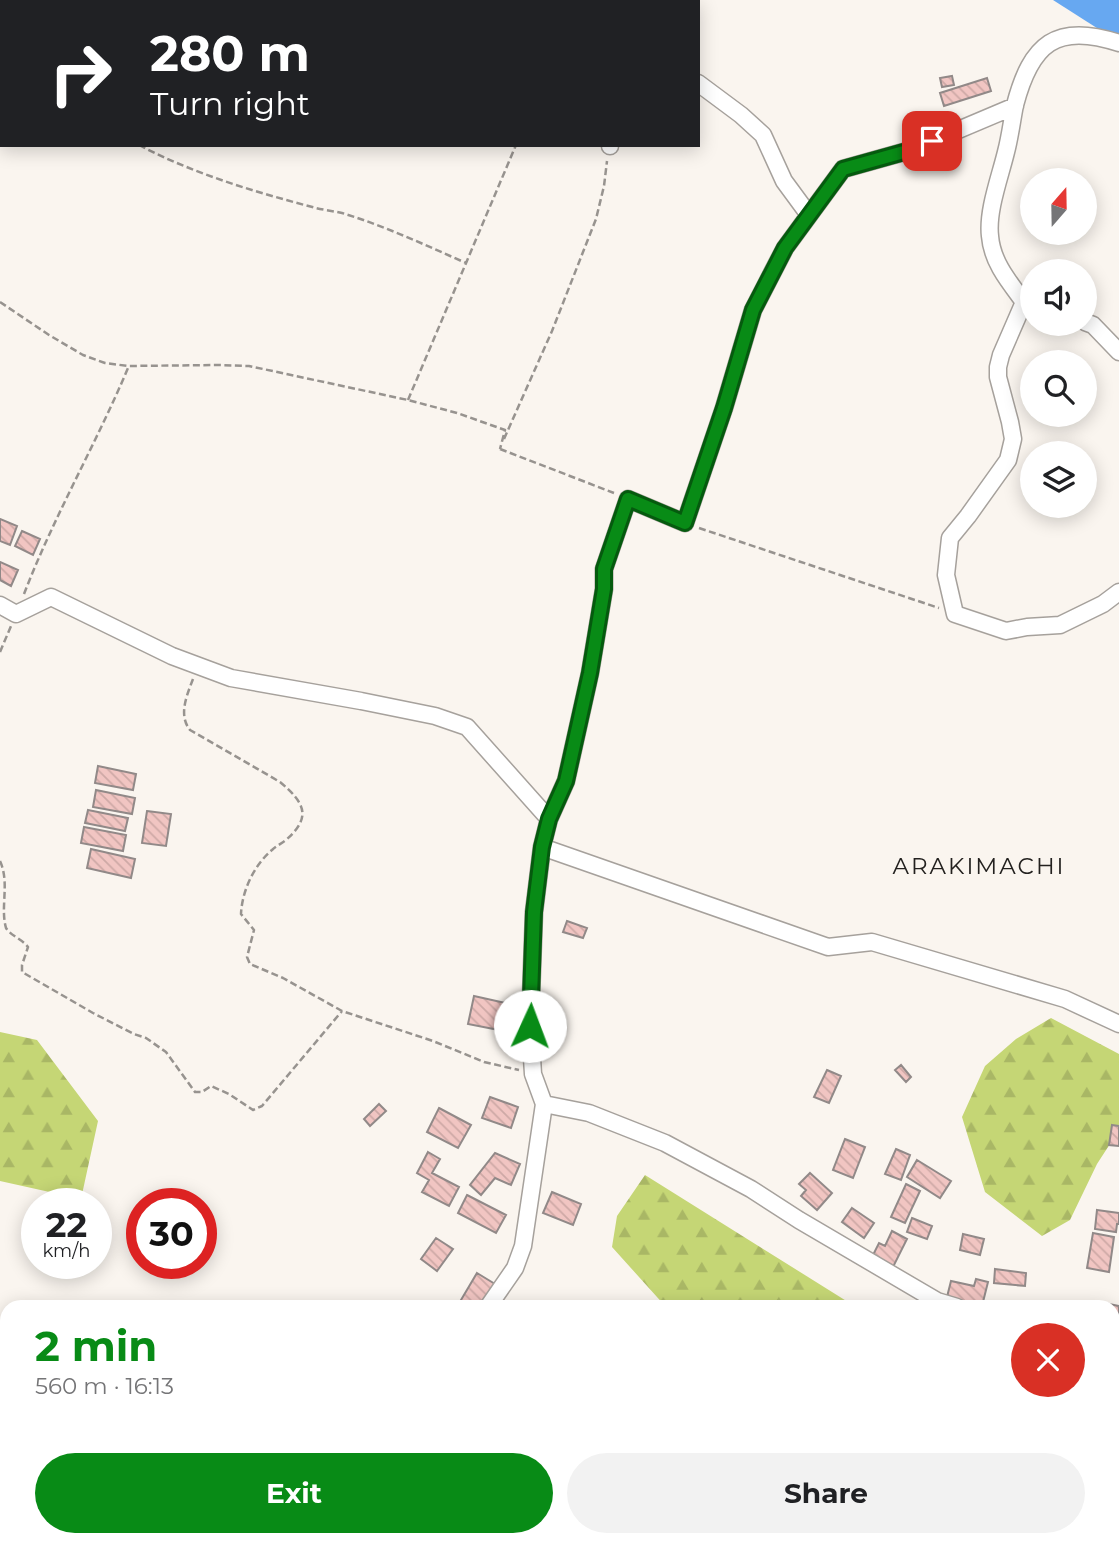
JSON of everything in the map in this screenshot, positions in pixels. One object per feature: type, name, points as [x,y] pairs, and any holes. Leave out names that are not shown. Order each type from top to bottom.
[{"type":"street","points":[[1020,294],[1004,275],[995,257],[990,237],[990,216],[1012,130],[1015,106],[1028,67],[1047,44],[1060,37],[1090,35],[1119,43]]},
{"type":"street","points":[[700,84],[763,135],[785,181],[808,215]]},
{"type":"street","points":[[493,1300],[515,1268],[523,1246],[544,1104],[533,1074],[530,1026],[534,912],[542,847],[549,819],[566,781],[590,673],[604,589],[604,569],[628,499],[685,523],[724,408],[753,310],[785,248],[843,169],[911,150],[1015,106]]},
{"type":"street","points":[[1020,318],[1001,355],[998,367],[1013,439],[1008,460],[950,538],[946,575],[955,614],[1006,631],[1060,625],[1103,604],[1119,592]]},
{"type":"street","points":[[1097,329],[1119,352]]},
{"type":"street","points":[[0,606],[16,614],[51,597],[172,656],[231,678],[435,716],[467,727],[549,819]]},
{"type":"street","points":[[542,847],[828,947],[872,942],[1065,999],[1119,1024]]},
{"type":"street","points":[[544,1104],[589,1113],[665,1143],[751,1189],[934,1300]]},
{"type":"path","points":[[143,147],[167,160],[229,183],[340,212],[377,225],[466,262]]},
{"type":"path","points":[[408,400],[515,147]]},
{"type":"path","points":[[500,449],[552,331],[596,219],[610,147]]},
{"type":"path","points":[[0,302],[83,355],[105,363],[128,366],[249,366],[408,400],[505,430],[500,449]]},
{"type":"path","points":[[0,652],[65,500],[128,366]]},
{"type":"path","points":[[500,449],[628,499]]},
{"type":"path","points":[[685,523],[955,614]]},
{"type":"path","points":[[198,666],[185,703],[186,725],[213,745],[281,782],[293,792],[303,813],[298,829],[272,849],[254,872],[242,901],[241,914],[254,930],[247,957],[250,964],[284,978],[342,1011],[433,1041],[484,1062],[533,1074]]},
{"type":"path","points":[[0,861],[4,869],[0,917],[7,931],[28,947],[22,972],[93,1013],[146,1038],[166,1052],[195,1092],[202,1092],[211,1086],[253,1110],[262,1106],[342,1011]]},
{"type":"green space","points":[[1051,1018],[1119,1054],[1119,1130],[1097,1164],[1070,1220],[1042,1236],[985,1192],[962,1117],[985,1066],[1016,1039]]},
{"type":"green space","points":[[0,1032],[37,1040],[98,1121],[83,1188],[32,1188],[0,1181]]},
{"type":"green space","points":[[645,1175],[845,1300],[660,1300],[612,1247],[617,1216]]},
{"type":"water","points":[[1053,0],[1119,0],[1119,37],[1100,30]]},
{"type":"building","points":[[952,76],[954,85],[942,87],[940,78]]},
{"type":"building","points":[[987,78],[991,91],[944,106],[940,93]]},
{"type":"building","points":[[0,519],[17,526],[10,545],[0,541]]},
{"type":"building","points":[[22,531],[40,539],[33,555],[15,546]]},
{"type":"building","points":[[0,562],[18,570],[11,586],[0,580]]},
{"type":"building","points":[[98,766],[136,774],[133,790],[95,783]]},
{"type":"building","points":[[96,790],[135,798],[132,814],[93,807]]},
{"type":"building","points":[[88,810],[128,818],[125,831],[85,823]]},
{"type":"building","points":[[147,811],[171,814],[166,846],[142,843]]},
{"type":"building","points":[[84,827],[126,835],[123,851],[81,843]]},
{"type":"building","points":[[91,849],[135,859],[131,878],[87,868]]},
{"type":"building","points":[[567,921],[587,928],[583,938],[563,932]]},
{"type":"building","points":[[474,996],[510,1004],[504,1031],[468,1024]]},
{"type":"building","points":[[901,1065],[911,1077],[906,1082],[895,1070]]},
{"type":"building","points":[[827,1070],[841,1076],[829,1103],[814,1097]]},
{"type":"building","points":[[490,1097],[518,1107],[511,1128],[482,1118]]},
{"type":"building","points":[[379,1104],[386,1111],[370,1126],[364,1119]]},
{"type":"building","points":[[439,1108],[471,1125],[458,1148],[427,1132]]},
{"type":"building","points":[[1112,1125],[1119,1126],[1119,1146],[1109,1145]]},
{"type":"building","points":[[845,1139],[865,1147],[853,1178],[833,1170]]},
{"type":"building","points":[[896,1149],[910,1155],[901,1180],[885,1174]]},
{"type":"building","points":[[428,1152],[440,1159],[432,1173],[459,1187],[449,1206],[422,1192],[429,1180],[417,1173]]},
{"type":"building","points":[[495,1153],[520,1164],[511,1185],[495,1178],[481,1195],[470,1185]]},
{"type":"building","points":[[917,1160],[951,1181],[940,1198],[907,1177]]},
{"type":"building","points":[[810,1173],[832,1193],[817,1210],[801,1196],[806,1190],[799,1184]]},
{"type":"building","points":[[906,1184],[920,1191],[905,1223],[891,1217]]},
{"type":"building","points":[[552,1192],[581,1204],[573,1225],[543,1213]]},
{"type":"building","points":[[467,1195],[506,1215],[496,1233],[458,1213]]},
{"type":"building","points":[[852,1208],[874,1223],[864,1238],[842,1222]]},
{"type":"building","points":[[1097,1210],[1119,1213],[1116,1232],[1095,1229]]},
{"type":"building","points":[[912,1218],[932,1226],[927,1239],[907,1232]]},
{"type":"building","points":[[892,1231],[907,1239],[893,1267],[872,1257],[879,1243],[885,1246]]},
{"type":"building","points":[[1093,1233],[1114,1237],[1109,1272],[1087,1268]]},
{"type":"building","points":[[963,1234],[984,1239],[980,1255],[960,1250]]},
{"type":"building","points":[[436,1238],[453,1249],[437,1271],[421,1259]]},
{"type":"building","points":[[995,1269],[1026,1273],[1025,1286],[994,1283]]},
{"type":"building","points":[[477,1273],[495,1284],[485,1300],[461,1300]]},
{"type":"building","points":[[976,1279],[988,1282],[984,1300],[947,1297],[951,1281],[974,1286]]},
{"type":"district","name":"ARAKIMACHI","points":[[979,866]]},
{"type":"route","points":[[530,1026],[534,912],[542,847],[549,819],[566,781],[590,673],[604,589],[604,569],[628,499],[685,523],[724,408],[753,310],[785,248],[843,169],[911,150],[932,141]]}]
